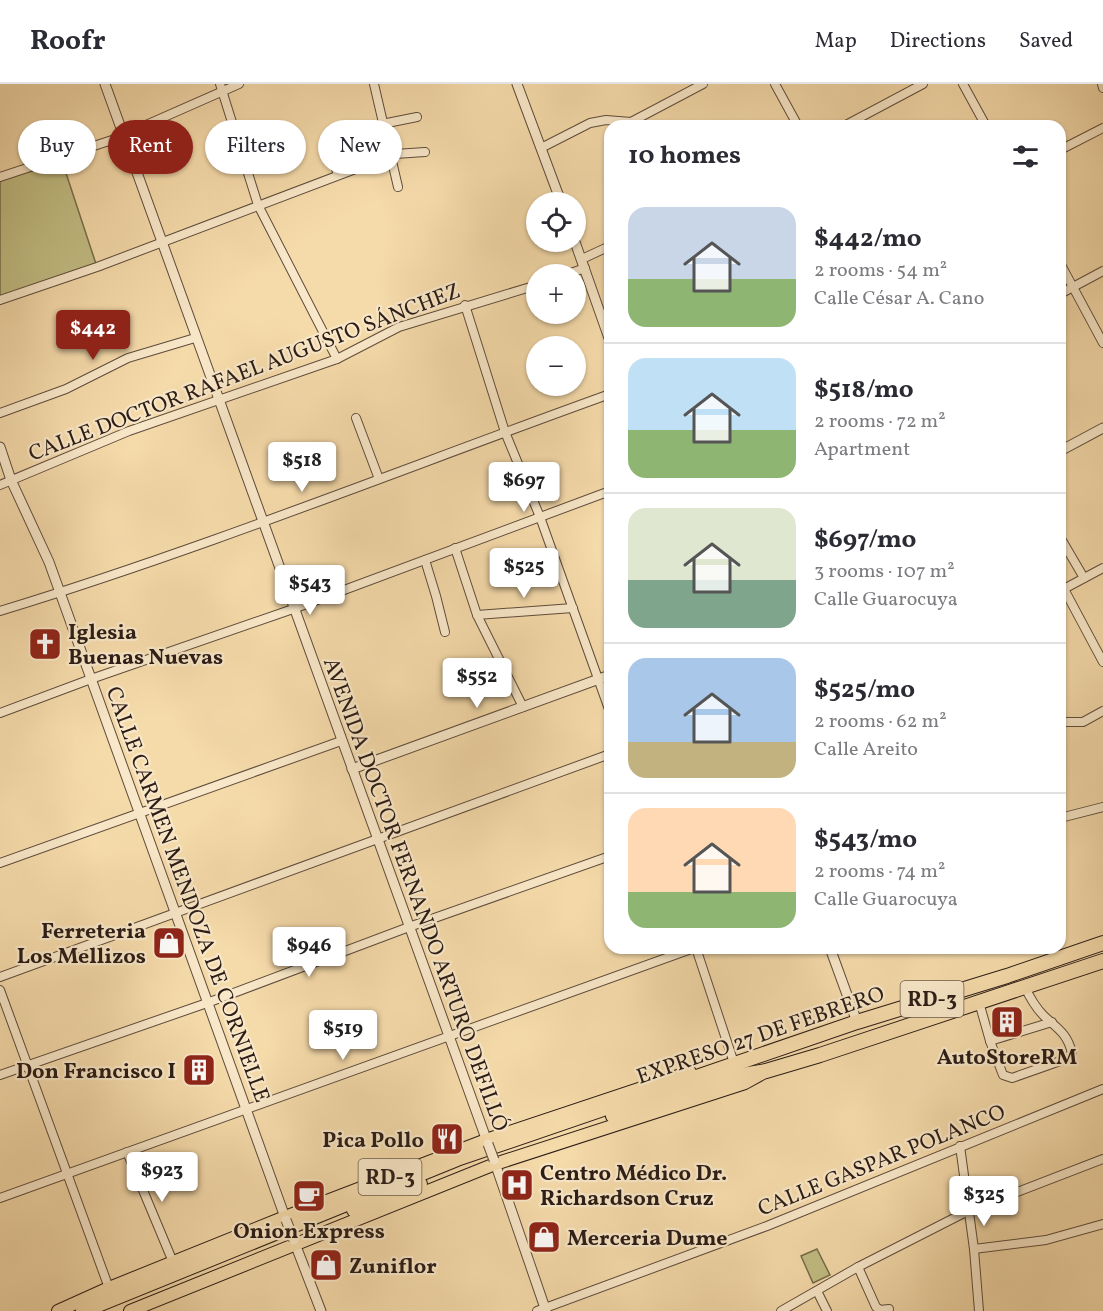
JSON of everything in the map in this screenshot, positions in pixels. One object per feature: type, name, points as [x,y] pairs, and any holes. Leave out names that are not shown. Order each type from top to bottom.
[{"type":"highway","name":"EXPRESO 27 DE FEBRERO","points":[[1066,953],[1103,943]]},
{"type":"highway","name":"EXPRESO 27 DE FEBRERO","points":[[532,1138],[731,1064],[1064,954]]},
{"type":"highway","name":"EXPRESO 27 DE FEBRERO","points":[[532,1138],[742,1075],[766,1071],[1103,961]]},
{"type":"highway","name":"RD-3","points":[[83,1311],[101,1308],[192,1270],[532,1138]]},
{"type":"highway","points":[[75,1311],[101,1308]]},
{"type":"main road","name":"RD-3","points":[[58,1311],[173,1262],[487,1142],[716,1064],[731,1064]]},
{"type":"main road","name":"RD-3","points":[[130,1311],[494,1162],[745,1083],[766,1071]]},
{"type":"street","name":"AVENIDA DOCTOR FERNANDO ARTURO DEFILLÓ","points":[[105,84],[118,120]]},
{"type":"street","points":[[154,120],[221,87],[239,84]]},
{"type":"street","points":[[374,84],[381,120]]},
{"type":"street","points":[[517,84],[557,192]]},
{"type":"street","points":[[638,120],[704,84]]},
{"type":"street","points":[[775,84],[795,120]]},
{"type":"street","points":[[855,120],[923,84]]},
{"type":"street","points":[[963,84],[983,120]]},
{"type":"street","points":[[221,87],[258,204],[336,358]]},
{"type":"street","points":[[402,120],[417,117]]},
{"type":"street","points":[[541,148],[590,123],[604,120]]},
{"type":"street","points":[[1066,147],[1103,128]]},
{"type":"street","points":[[0,177],[108,141]]},
{"type":"street","points":[[402,154],[425,152]]},
{"type":"street","name":"AVENIDA DOCTOR FERNANDO ARTURO DEFILLÓ","points":[[137,174],[487,1142],[543,1310]]},
{"type":"street","points":[[394,174],[398,187]]},
{"type":"street","points":[[0,300],[97,267],[338,175]]},
{"type":"street","points":[[579,252],[583,264],[604,250]]},
{"type":"street","points":[[1066,291],[1103,270]]},
{"type":"street","points":[[586,273],[604,324]]},
{"type":"street","points":[[1066,274],[1103,343]]},
{"type":"street","name":"CALLE DOCTOR RAFAEL AUGUSTO SÁNCHEZ","points":[[0,485],[129,431],[336,358],[399,327],[526,288]]},
{"type":"street","points":[[465,305],[505,432],[540,517],[604,692]]},
{"type":"street","points":[[0,413],[66,389],[119,361],[195,338]]},
{"type":"street","points":[[0,612],[262,522],[604,396]]},
{"type":"street","points":[[356,418],[379,479]]},
{"type":"street","points":[[1066,448],[1103,428]]},
{"type":"street","name":"CALLE CARMEN MENDOZA DE CORNIELLE","points":[[0,447],[11,480],[49,562],[294,1242]]},
{"type":"street","points":[[0,713],[293,609],[604,493]]},
{"type":"street","points":[[1066,547],[1084,578]]},
{"type":"street","points":[[455,548],[477,615],[523,707]]},
{"type":"street","points":[[424,560],[445,632]]},
{"type":"street","points":[[1066,588],[1103,568]]},
{"type":"street","points":[[1066,597],[1103,662]]},
{"type":"street","points":[[477,615],[573,608]]},
{"type":"street","points":[[352,769],[604,677]]},
{"type":"street","points":[[1066,722],[1083,722],[1103,711]]},
{"type":"street","points":[[0,863],[341,741]]},
{"type":"street","points":[[0,977],[378,841],[604,756]]},
{"type":"street","points":[[1066,816],[1103,807]]},
{"type":"street","points":[[0,1075],[207,1003],[409,927],[604,858]]},
{"type":"street","points":[[0,1198],[678,954]]},
{"type":"street","points":[[697,954],[731,1064]]},
{"type":"street","points":[[832,954],[857,1022]]},
{"type":"street","points":[[979,1002],[1003,1075],[1012,1078],[1066,1059],[1071,1053],[1067,1039],[1058,1025],[1044,1016],[1031,1002],[1025,987]]},
{"type":"street","points":[[0,990],[109,1288]]},
{"type":"street","points":[[990,1041],[1052,1022]]},
{"type":"street","name":"CALLE GASPAR POLANCO","points":[[543,1310],[767,1226],[1103,1089]]},
{"type":"street","points":[[960,1146],[974,1249],[979,1311]]},
{"type":"street","points":[[127,1152],[173,1262]]},
{"type":"street","points":[[782,1311],[858,1267],[968,1211],[1103,1159]]},
{"type":"street","points":[[974,1249],[1046,1240],[1103,1224]]},
{"type":"street","points":[[294,1242],[321,1311]]},
{"type":"street","points":[[858,1267],[876,1307],[880,1310],[888,1309]]},
{"type":"street","points":[[817,1291],[827,1311]]},
{"type":"shaded area","points":[[18,171],[18,174],[66,174],[97,267],[0,300],[0,177]]},
{"type":"shaded area","points":[[817,1249],[830,1275],[813,1283],[801,1256]]},
{"type":"place","name":"Iglesia Buenas Nuevas","points":[[45,644]]},
{"type":"place","name":"Ferreteria Los Mellizos","points":[[169,943]]},
{"type":"place","name":"AutoStoreRM","points":[[1007,1022]]},
{"type":"place","name":"Don Francisco I","points":[[199,1070]]},
{"type":"place","name":"Pica Pollo","points":[[447,1139]]},
{"type":"place","name":"Centro Médico Dr. Richardson Cruz","points":[[517,1185]]},
{"type":"place","name":"Onion Express","points":[[309,1196]]},
{"type":"place","name":"Merceria Dume","points":[[544,1237]]},
{"type":"place","name":"Zuniflor","points":[[326,1265]]}]
